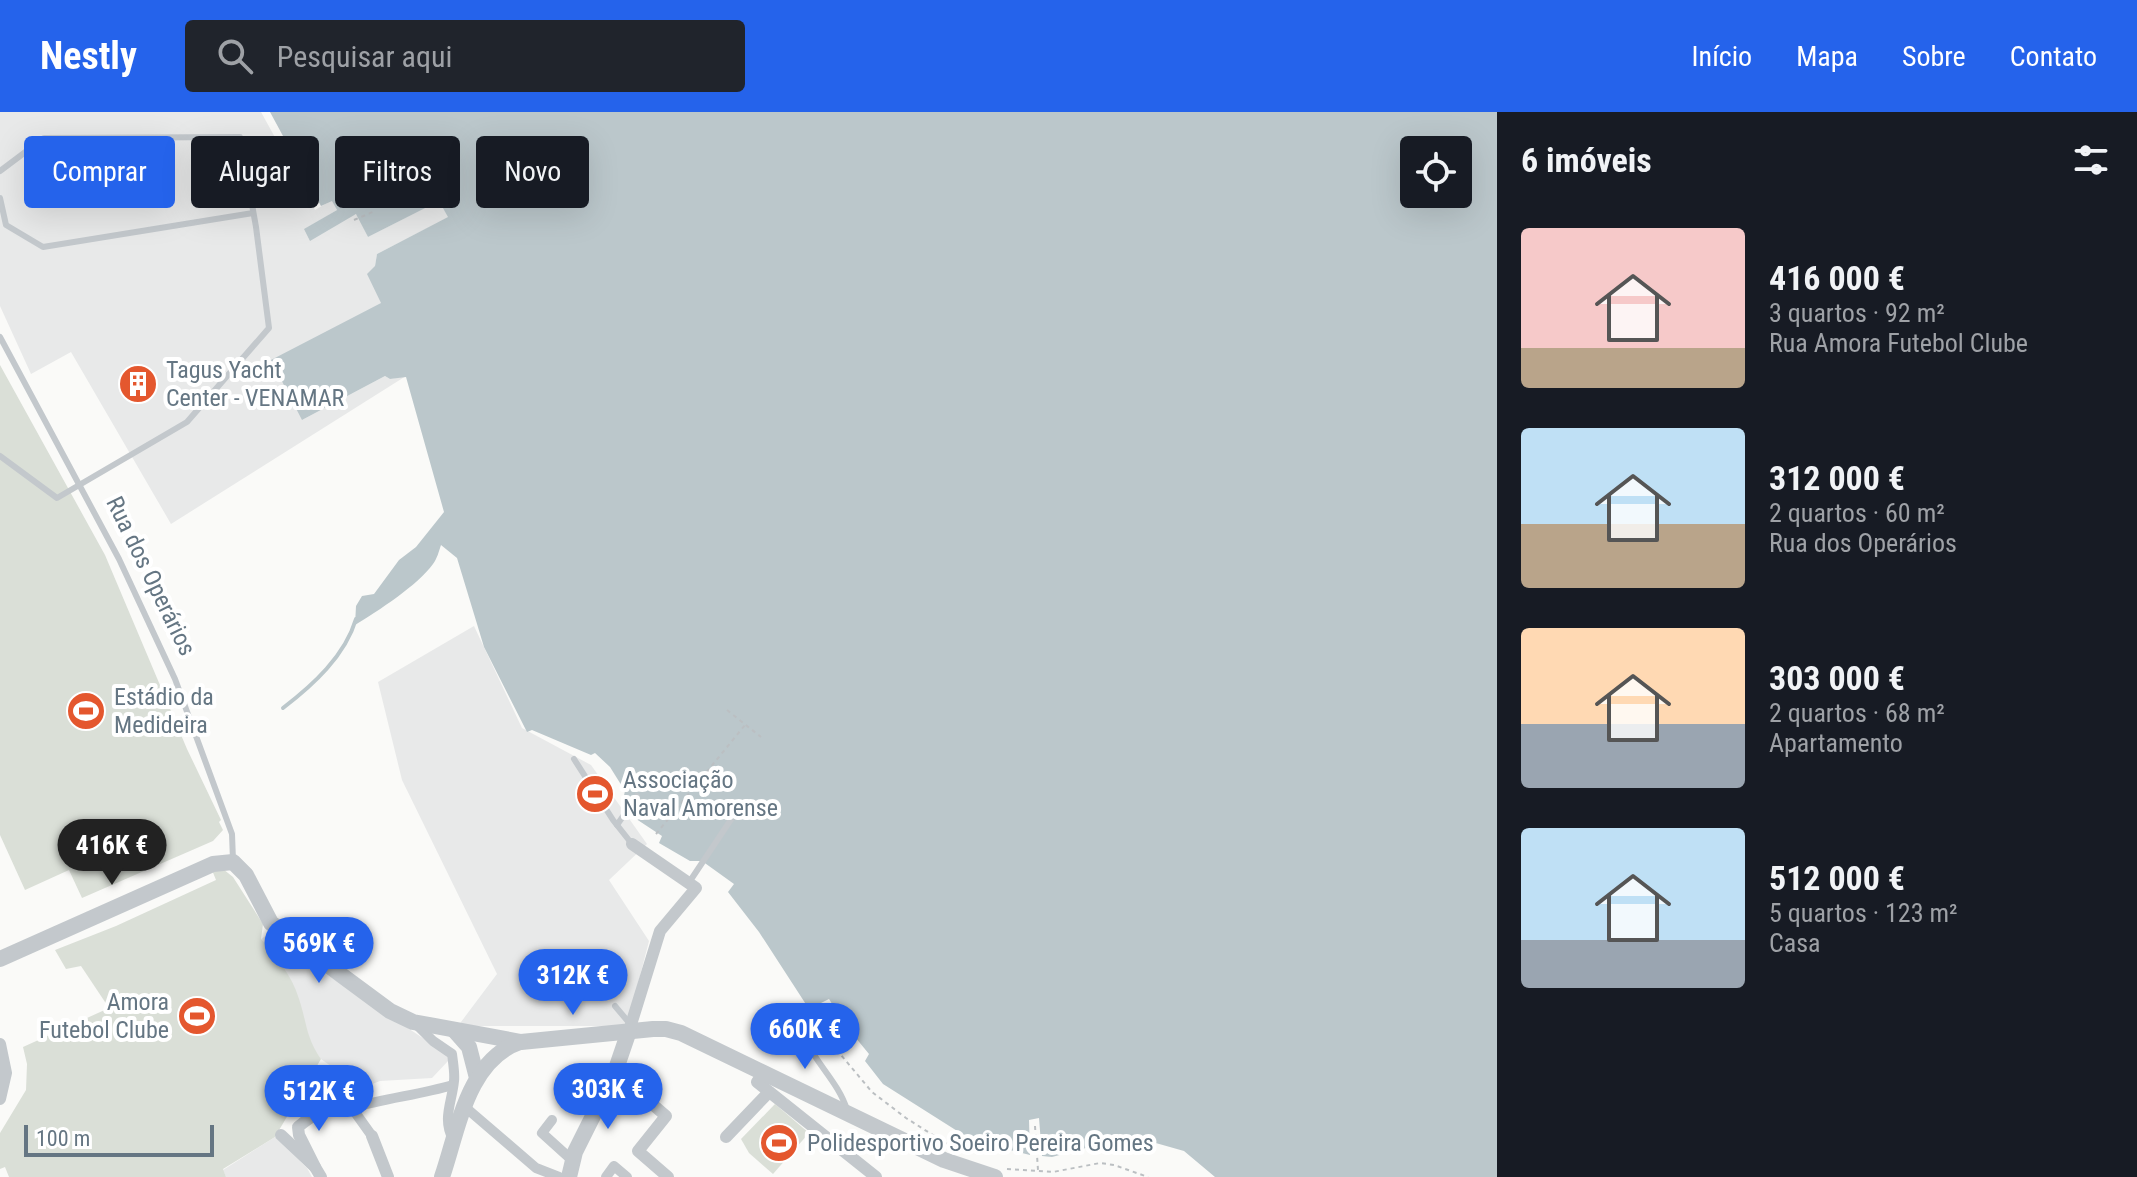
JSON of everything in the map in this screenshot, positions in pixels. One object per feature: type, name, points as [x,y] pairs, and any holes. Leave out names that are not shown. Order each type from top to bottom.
[{"type":"street","points":[[552,1120],[542,1133],[571,1169],[615,1072],[660,931],[696,888],[632,844]]},
{"type":"street","points":[[0,959],[213,864],[233,862]]},
{"type":"street","name":"Rua dos Operários","points":[[233,862],[246,875],[271,923],[390,1011],[413,1022],[521,1042],[630,1028],[666,1029],[681,1033],[970,1174],[997,1172]]},
{"type":"street","points":[[413,1022],[452,1054],[453,1085],[448,1104],[448,1130],[454,1141]]},
{"type":"street","points":[[454,1030],[469,1047],[477,1078]]},
{"type":"street","points":[[442,1177],[477,1078],[498,1052],[521,1042]]},
{"type":"street","points":[[0,1044],[6,1073],[0,1099]]},
{"type":"street","points":[[615,1072],[666,1116],[638,1151],[668,1177]]},
{"type":"street","points":[[764,1073],[757,1082],[876,1177]]},
{"type":"street","points":[[318,1172],[299,1135],[298,1127],[308,1118],[342,1105],[352,1108],[453,1085]]},
{"type":"street","points":[[726,1137],[769,1092]]},
{"type":"street","points":[[465,1107],[536,1168],[559,1177]]},
{"type":"street","points":[[352,1108],[372,1136],[388,1177]]},
{"type":"street","points":[[281,1135],[318,1172]]},
{"type":"street","points":[[606,1177],[614,1166],[627,1177]]},
{"type":"lane","points":[[0,171],[44,138],[240,137],[269,328],[187,422],[57,498],[0,456]]},
{"type":"lane","points":[[0,198],[6,225],[43,247],[253,213]]},
{"type":"lane","name":"Rua dos Operários","points":[[0,337],[119,559],[175,679],[232,834],[233,862]]},
{"type":"lane","points":[[574,759],[632,844]]},
{"type":"lane","points":[[617,825],[637,796]]},
{"type":"lane","points":[[690,881],[742,803]]},
{"type":"lane","points":[[615,1006],[630,1028]]},
{"type":"lane","points":[[808,1045],[843,1096],[849,1115]]},
{"type":"path","points":[[354,220],[375,211]]},
{"type":"path","points":[[727,710],[761,737]]},
{"type":"path","points":[[656,834],[745,725]]},
{"type":"path","points":[[808,1045],[811,1009],[841,1055],[872,1092],[906,1118],[941,1138],[952,1149]]},
{"type":"path","points":[[1035,1126],[1038,1172]]},
{"type":"path","points":[[997,1172],[1053,1172],[1100,1163],[1148,1177]]},
{"type":"shaded area","points":[[0,112],[261,112],[274,136],[191,136],[191,208],[315,210],[332,200],[337,210],[305,229],[357,214],[368,237],[424,208],[444,208],[449,217],[377,254],[375,266],[381,303],[302,420],[385,376],[390,379],[406,376],[171,524],[71,352],[31,374],[0,306]]},
{"type":"shaded area","points":[[270,112],[1497,112],[1497,1177],[1215,1177],[1184,1151],[1131,1136],[1052,1157],[1042,1156],[1039,1118],[1029,1120],[1030,1155],[973,1141],[883,1084],[865,1061],[869,1054],[829,999],[809,1009],[759,932],[728,892],[734,884],[702,861],[690,861],[659,843],[662,836],[621,809],[625,791],[610,767],[595,753],[591,755],[532,730],[527,732],[484,647],[457,558],[441,545],[434,562],[418,580],[355,625],[356,606],[362,596],[374,594],[399,560],[416,547],[444,512],[406,377],[390,379],[385,376],[302,420],[271,360],[381,303],[367,274],[375,266],[377,254],[448,217],[443,208],[460,208],[460,136],[335,136],[335,206],[332,201],[321,206],[319,202],[319,136],[283,136]]},
{"type":"shaded area","points":[[425,208],[368,237],[356,214],[310,241],[304,229],[337,210]]},
{"type":"shaded area","name":"Estádio da Medideira","points":[[0,365],[105,555],[223,830],[213,841],[82,898],[69,870],[25,890],[0,835]]},
{"type":"shaded area","points":[[474,626],[522,728],[591,765],[647,844],[609,880],[649,941],[627,1026],[458,1026],[497,974],[402,780],[378,682]]},
{"type":"shaded area","name":"Amora Futebol Clube","points":[[223,869],[233,877],[263,924],[261,939],[292,982],[310,1037],[321,1059],[275,1137],[223,1169],[226,1177],[9,1177],[5,1167],[0,1169],[0,1133],[26,1090],[27,1064],[23,1047],[109,1008],[81,966],[66,969],[55,950],[216,880],[212,870]]},
{"type":"shaded area","points":[[267,935],[447,1054],[448,1061],[432,1078],[380,1081],[359,1089],[321,1059],[310,1044],[305,1024],[261,939]]},
{"type":"shaded area","name":"Polidesportivo Soeiro Pereira Gomes","points":[[775,1104],[809,1133],[773,1174],[749,1153],[741,1139]]},
{"type":"shaded area","points":[[275,1137],[307,1168],[312,1177],[226,1177],[223,1170]]},
{"type":"waterway","points":[[283,708],[306,690],[336,657],[356,619]]},
{"type":"place","name":"Tagus Yacht Center - VENAMAR","points":[[138,384]]},
{"type":"place","name":"Estádio da Medideira","points":[[86,711]]},
{"type":"place","name":"Associação Naval Amorense","points":[[595,794]]},
{"type":"place","name":"Amora Futebol Clube","points":[[197,1016]]},
{"type":"place","name":"Polidesportivo Soeiro Pereira Gomes","points":[[779,1143]]}]
